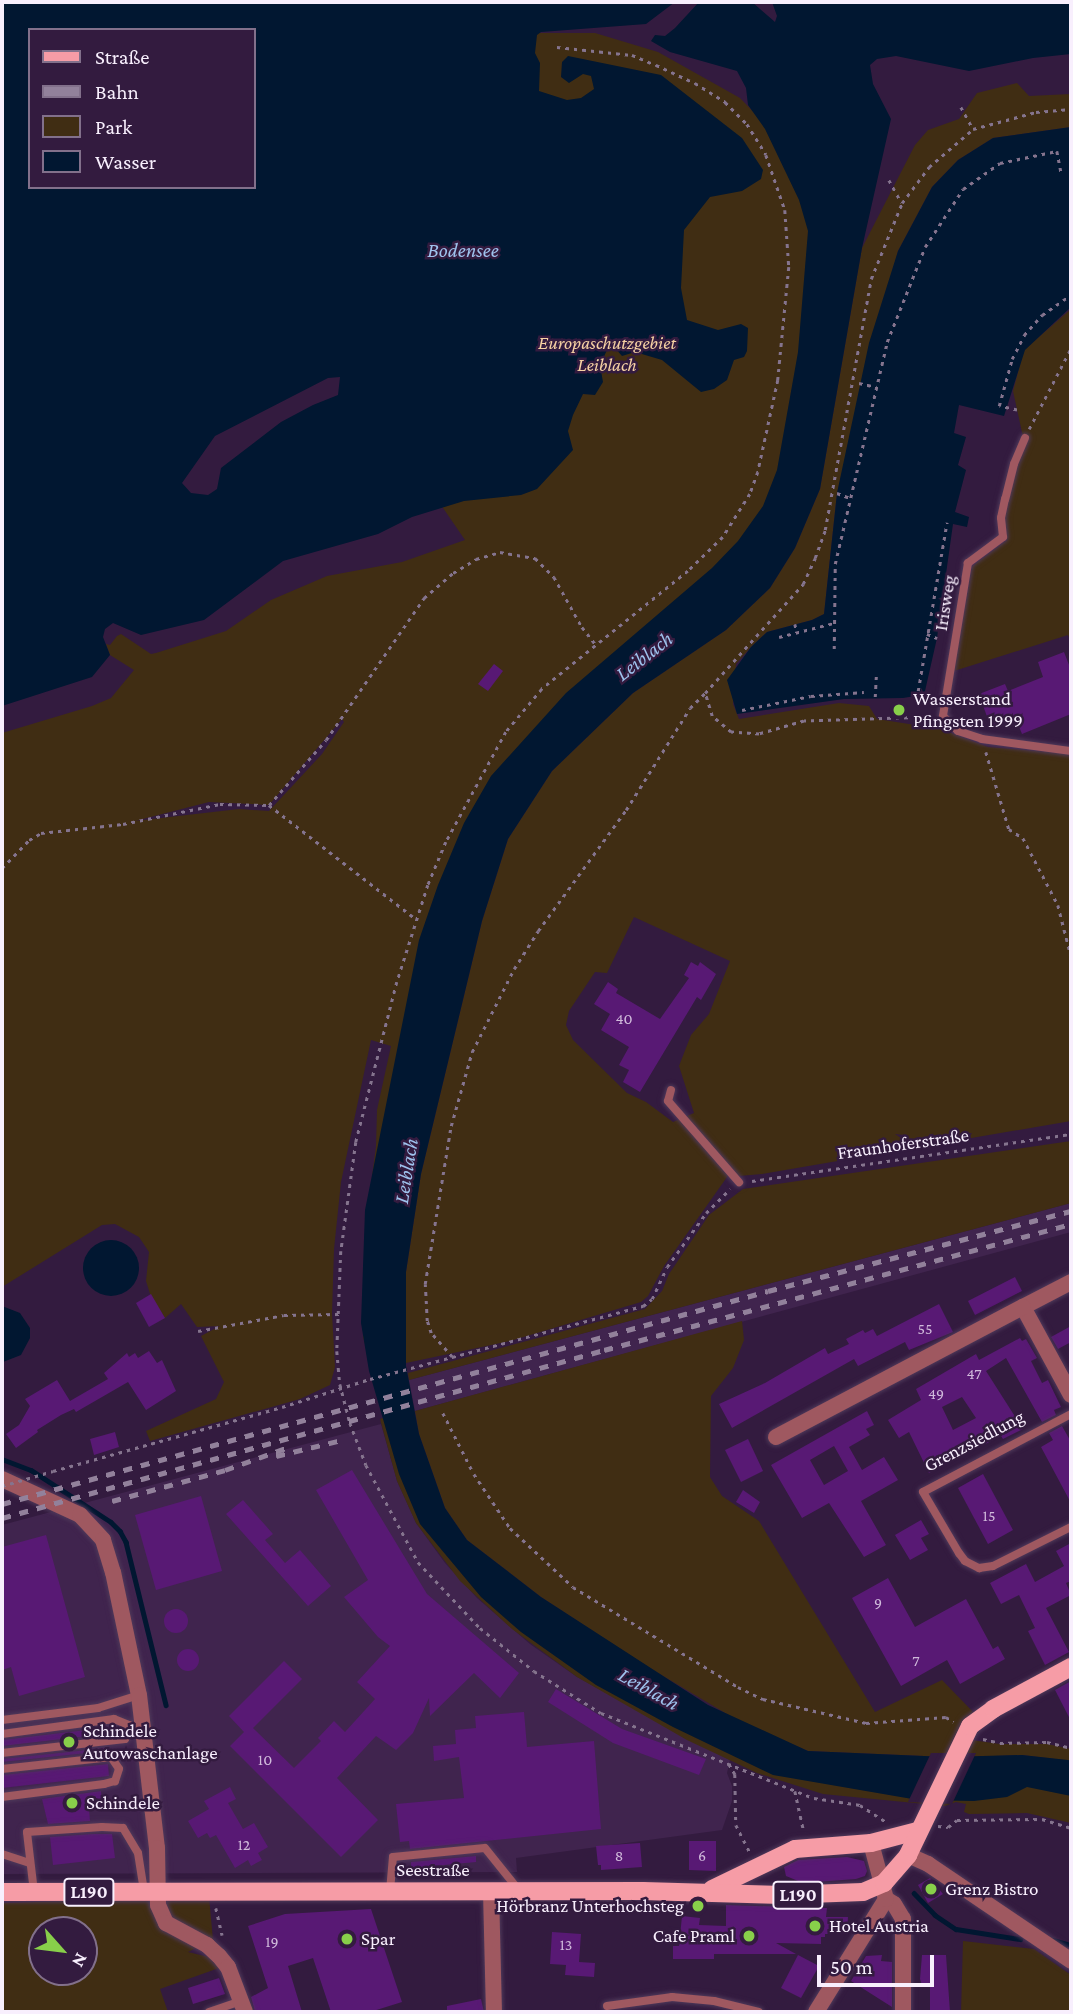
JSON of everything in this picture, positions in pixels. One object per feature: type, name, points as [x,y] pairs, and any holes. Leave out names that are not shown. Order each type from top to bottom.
[{"type":"main road","points":[[885,1891],[908,1855],[947,1772],[971,1738],[978,1718],[1071,1667]]},
{"type":"main road","name":"Seestraße","points":[[709,1891],[795,1849],[810,1845],[871,1843],[921,1827]]},
{"type":"main road","name":"Seestraße","points":[[2,1892],[709,1891],[782,1895],[885,1891]]},
{"type":"street","points":[[776,1437],[1071,1282]]},
{"type":"street","points":[[1023,1307],[1071,1395]]},
{"type":"street","points":[[2,1479],[80,1515],[103,1540],[113,1572],[139,1695],[157,1848],[150,1891],[166,1923],[207,1945],[228,1967],[243,2007]]},
{"type":"street","points":[[871,1843],[885,1891],[903,1919],[903,2012]]},
{"type":"street","points":[[908,1855],[928,1864],[1071,1961]]},
{"type":"street","points":[[491,1891],[494,2012]]},
{"type":"street","points":[[816,2012],[885,1891]]},
{"type":"lane","name":"Irisweg","points":[[943,716],[968,563],[1003,537],[1001,518],[1005,499],[1014,464],[1025,438]]},
{"type":"lane","points":[[943,716],[958,731],[982,739],[1071,751]]},
{"type":"lane","points":[[671,1090],[668,1101],[739,1182]]},
{"type":"lane","name":"Grenzsiedlung","points":[[1071,1414],[923,1492],[959,1553],[965,1561],[979,1568],[993,1566],[1071,1527]]},
{"type":"lane","points":[[2,1720],[98,1708],[139,1695]]},
{"type":"lane","points":[[2,1734],[114,1719],[129,1725],[125,1740],[2,1753]]},
{"type":"lane","points":[[2,1769],[111,1757],[119,1769],[115,1781],[104,1784],[2,1797]]},
{"type":"lane","points":[[34,1892],[27,1832],[102,1826],[123,1828],[138,1853],[150,1891]]},
{"type":"lane","points":[[390,1891],[393,1857],[485,1848],[519,1891]]},
{"type":"lane","points":[[2,1854],[30,1863]]},
{"type":"lane","points":[[607,2006],[672,1997],[759,2012]]},
{"type":"lane","points":[[209,2012],[243,2007]]},
{"type":"path","points":[[557,47],[632,55],[695,83],[725,102],[747,124],[776,181],[786,210],[788,281],[778,380],[750,494],[723,537],[706,554],[553,678],[506,732],[446,842],[416,919],[384,1026],[356,1142],[344,1217],[337,1351],[341,1387],[350,1423],[366,1465],[418,1562],[480,1628],[534,1671],[601,1713],[814,1798],[860,1805],[897,1828],[948,1827],[957,1820],[1042,1819],[1071,1828]]},
{"type":"path","points":[[1070,89],[1071,94]]},
{"type":"path","points":[[961,107],[973,129]]},
{"type":"path","points":[[452,1357],[432,1333],[427,1321],[425,1284],[451,1126],[472,1052],[526,950],[573,879],[626,810],[690,708],[803,584],[825,530],[871,279],[902,203],[929,167],[973,129],[1036,112],[1071,109]]},
{"type":"path","points":[[834,649],[835,564],[887,342],[925,247],[963,189],[1000,163],[1057,151],[1062,176]]},
{"type":"path","points":[[889,180],[902,203]]},
{"type":"path","points":[[1017,410],[999,406],[1012,359],[1024,335],[1042,315],[1071,295]]},
{"type":"path","points":[[1025,438],[1071,348]]},
{"type":"path","points":[[859,383],[877,387]]},
{"type":"path","points":[[837,494],[851,498]]},
{"type":"path","points":[[918,691],[947,522]]},
{"type":"path","points":[[269,805],[326,740],[424,598],[453,573],[476,559],[500,552],[535,558],[554,577],[582,627],[596,645]]},
{"type":"path","points":[[779,637],[834,623]]},
{"type":"path","points":[[795,624],[797,632]]},
{"type":"path","points":[[928,634],[937,638]]},
{"type":"path","points":[[875,697],[876,674]]},
{"type":"path","points":[[742,710],[843,692],[864,692]]},
{"type":"path","points":[[843,692],[844,699]]},
{"type":"path","points":[[705,693],[712,716],[731,732],[759,734],[804,721],[943,716]]},
{"type":"path","points":[[982,739],[1009,829],[1023,838],[1058,905],[1071,956]]},
{"type":"path","points":[[2,868],[29,840],[41,833],[123,824],[220,804],[269,805],[416,919]]},
{"type":"path","name":"Fraunhoferstraße","points":[[739,1182],[1071,1134]]},
{"type":"path","points":[[2,1486],[257,1415],[370,1378],[643,1306],[652,1299],[667,1268],[706,1213],[739,1182]]},
{"type":"path","points":[[198,1331],[284,1315],[339,1314]]},
{"type":"path","points":[[443,1413],[474,1474],[510,1528],[573,1587],[737,1687],[764,1699],[866,1723],[946,1717],[954,1721]]},
{"type":"path","points":[[971,1738],[1000,1743],[1047,1742],[1071,1748]]},
{"type":"path","points":[[729,1764],[735,1774],[736,1825],[743,1844]]},
{"type":"path","points":[[795,1791],[798,1819],[810,1845]]},
{"type":"path","points":[[213,1891],[228,1967]]},
{"type":"shaded area","points":[[1071,1203],[1071,1232],[415,1411],[409,1380]]},
{"type":"shaded area","points":[[381,1424],[397,1481],[416,1523],[445,1563],[477,1598],[530,1644],[577,1677],[730,1760],[727,1773],[732,1786],[732,1801],[722,1830],[516,1858],[517,1872],[2,1874],[2,1525]]},
{"type":"green space","name":"Europaschutzgebiet Leiblach","points":[[529,33],[595,33],[658,52],[740,98],[835,197],[784,515],[571,717],[462,908],[393,1352],[442,1517],[506,1589],[792,1758],[1071,1775],[1071,1823],[1027,1813],[969,1814],[964,1812],[966,1804],[956,1802],[945,1806],[823,1794],[757,1773],[687,1740],[577,1677],[512,1629],[460,1581],[416,1523],[397,1481],[380,1419],[386,1417],[363,1337],[366,1222],[376,1146],[377,1110],[391,1046],[371,1040],[341,1182],[334,1249],[332,1313],[335,1367],[330,1385],[300,1399],[150,1441],[146,1431],[216,1399],[224,1382],[201,1336],[220,1326],[197,1327],[181,1304],[165,1318],[151,1297],[146,1281],[149,1252],[139,1237],[115,1224],[102,1225],[2,1287],[2,733],[111,698],[134,670],[110,655],[106,644],[110,645],[121,634],[151,654],[156,653],[226,631],[271,600],[327,576],[402,562],[465,540],[393,435]],"holes":[[[342,719],[344,722],[322,754],[269,811],[239,809],[135,821],[209,802],[269,805]]]},
{"type":"green space","points":[[1017,83],[1029,96],[1071,94],[1071,127],[993,138],[958,160],[932,187],[898,251],[837,493],[824,614],[812,620],[767,632],[751,647],[736,664],[733,704],[739,719],[839,703],[869,706],[877,719],[941,729],[988,747],[1071,754],[1071,1121],[762,1174],[739,1176],[732,1170],[664,1266],[648,1296],[641,1302],[510,1341],[406,1363],[406,1272],[421,1174],[482,921],[508,839],[552,771],[633,693],[726,630],[770,588],[795,548],[820,489],[862,248],[915,145],[928,130],[959,119],[977,93]],"holes":[[[634,917],[730,961],[709,1014],[691,1035],[679,1066],[694,1113],[673,1122],[646,1102],[627,1093],[573,1040],[566,1025],[569,1011],[595,972],[607,973]]]},
{"type":"green space","points":[[1071,309],[1071,642],[1068,635],[954,671],[972,566],[1007,540],[1004,519],[1023,437],[1013,391],[1024,350]]},
{"type":"green space","points":[[1071,1141],[1071,1203],[409,1380],[408,1373],[645,1309],[662,1291],[669,1274],[709,1215],[743,1189]]},
{"type":"green space","points":[[742,1321],[744,1340],[733,1368],[711,1396],[710,1477],[722,1496],[759,1521],[875,1712],[942,1680],[975,1714],[947,1757],[808,1751],[742,1723],[648,1667],[541,1597],[467,1540],[445,1508],[419,1434],[415,1411]]},
{"type":"green space","points":[[971,1740],[1000,1744],[1047,1744],[1071,1749],[1071,1761],[1022,1755],[962,1757]]},
{"type":"green space","points":[[209,1897],[213,1940],[188,1952],[217,1959],[219,1968],[160,1989],[168,2012],[2,2012],[2,1903]]},
{"type":"green space","points":[[963,1941],[1034,1949],[1071,1975],[1071,2012],[961,2012]]},
{"type":"water","name":"Bodensee","points":[[2,2],[675,2],[646,24],[541,32],[537,35],[535,53],[540,63],[539,91],[567,100],[581,98],[594,89],[591,76],[583,74],[569,83],[561,77],[562,62],[568,56],[661,75],[742,138],[763,170],[761,179],[742,191],[710,197],[684,230],[681,288],[687,320],[718,330],[741,324],[748,328],[747,351],[744,357],[734,360],[727,380],[714,389],[701,392],[662,360],[635,352],[622,356],[615,348],[607,350],[600,365],[603,382],[595,395],[583,394],[573,415],[568,431],[573,450],[537,489],[521,495],[464,501],[412,517],[378,534],[283,561],[204,620],[141,635],[113,623],[105,629],[103,637],[110,655],[92,677],[2,706]],"holes":[[[340,377],[338,395],[281,422],[221,468],[217,489],[208,495],[191,493],[182,483],[215,436],[328,378]]]},
{"type":"water","name":"Leiblach","points":[[699,2],[752,2],[775,22],[777,16],[772,2],[1071,2],[1071,54],[1033,58],[969,71],[896,56],[877,59],[870,65],[873,84],[891,119],[862,248],[820,489],[795,548],[770,588],[726,630],[633,693],[552,771],[508,839],[482,921],[421,1174],[406,1272],[406,1366],[419,1434],[445,1508],[467,1540],[541,1597],[708,1705],[808,1751],[947,1757],[1022,1755],[1068,1760],[1071,1761],[1071,1796],[1027,1787],[1007,1797],[974,1801],[918,1800],[773,1775],[673,1727],[596,1685],[521,1632],[481,1597],[420,1524],[399,1474],[369,1371],[361,1323],[365,1210],[419,940],[464,823],[491,776],[566,693],[712,568],[738,541],[763,506],[777,470],[798,352],[808,231],[799,200],[765,129],[748,105],[746,88],[737,71],[670,52],[651,41],[655,35],[665,36],[675,28]]},
{"type":"water","points":[[1071,127],[1071,307],[1025,350],[1004,416],[959,405],[954,433],[966,437],[958,465],[966,470],[955,512],[969,517],[967,527],[953,524],[937,638],[925,691],[921,695],[903,698],[844,699],[737,714],[727,680],[751,647],[767,632],[812,620],[824,614],[837,493],[869,343],[898,251],[932,187],[958,160],[993,138]]},
{"type":"water","points":[[111,1240],[122,1242],[131,1248],[137,1257],[137,1279],[131,1288],[122,1294],[111,1296],[100,1294],[91,1288],[85,1279],[83,1268],[85,1257],[91,1248],[100,1242]]},
{"type":"water","points":[[2,1306],[20,1313],[30,1328],[30,1338],[21,1355],[3,1362]]},
{"type":"pier","points":[[931,1753],[976,1753],[952,1804],[908,1802]]},
{"type":"building","points":[[1064,652],[1071,670],[1071,714],[1022,734],[1016,719],[991,728],[979,694],[1005,684],[1008,691],[1043,677],[1038,662]]},
{"type":"building","points":[[494,664],[503,671],[488,691],[478,684]]},
{"type":"building","points":[[691,962],[698,966],[700,962],[716,974],[701,1000],[697,997],[640,1092],[623,1082],[629,1070],[619,1065],[629,1047],[601,1030],[610,1014],[594,1004],[608,982],[618,989],[616,993],[660,1019],[689,978],[684,975]]},
{"type":"building","points":[[1015,1277],[1022,1291],[975,1315],[968,1301]]},
{"type":"building","points":[[151,1294],[165,1318],[149,1327],[136,1303]]},
{"type":"building","points":[[939,1304],[953,1332],[909,1350],[905,1342],[858,1366],[854,1359],[732,1428],[719,1404],[765,1383],[825,1348],[828,1354],[849,1344],[846,1339],[863,1330],[865,1333],[873,1329],[877,1336]]},
{"type":"building","points":[[1071,1326],[1071,1342],[1058,1349],[1051,1337]]},
{"type":"building","points":[[1020,1338],[1022,1341],[1026,1339],[1037,1358],[1031,1361],[1042,1383],[1048,1380],[1061,1407],[1054,1410],[1056,1415],[1042,1422],[1006,1358],[986,1371],[1023,1429],[1003,1439],[1001,1436],[929,1473],[909,1432],[899,1438],[888,1420],[921,1400],[916,1389],[976,1354],[979,1360]],"holes":[[[962,1397],[976,1418],[953,1430],[942,1407]]]},
{"type":"building","points":[[149,1351],[157,1363],[162,1360],[176,1391],[146,1410],[128,1382],[76,1412],[74,1409],[61,1415],[16,1448],[6,1434],[19,1425],[30,1406],[25,1399],[57,1380],[70,1401],[108,1379],[104,1373],[127,1353],[129,1357],[135,1353],[138,1358]]},
{"type":"building","points":[[867,1411],[874,1425],[866,1429],[870,1435],[849,1447],[862,1470],[884,1457],[898,1480],[861,1501],[886,1545],[864,1557],[829,1503],[802,1518],[771,1465]],"holes":[[[834,1446],[848,1471],[824,1485],[810,1460]]]},
{"type":"building","points":[[1062,1426],[1071,1442],[1071,1503],[1041,1447],[1053,1440],[1049,1433]]},
{"type":"building","points":[[115,1432],[119,1447],[94,1455],[90,1439]]},
{"type":"building","points":[[748,1439],[763,1471],[741,1482],[725,1450]]},
{"type":"building","points":[[352,1470],[427,1594],[519,1673],[500,1698],[474,1673],[430,1716],[429,1698],[413,1733],[396,1750],[376,1736],[337,1778],[378,1820],[341,1857],[230,1746],[244,1732],[229,1716],[284,1661],[302,1679],[253,1728],[294,1768],[321,1741],[318,1738],[334,1721],[345,1732],[375,1699],[357,1682],[390,1646],[378,1637],[344,1597],[368,1580],[316,1490]]},
{"type":"building","points":[[983,1474],[1013,1530],[988,1544],[958,1488]]},
{"type":"building","points":[[743,1490],[760,1502],[754,1513],[736,1502]]},
{"type":"building","points":[[201,1496],[222,1571],[156,1590],[135,1515]]},
{"type":"building","points":[[243,1500],[273,1534],[265,1540],[285,1563],[300,1550],[331,1586],[308,1606],[226,1514]]},
{"type":"building","points":[[921,1520],[929,1534],[921,1538],[928,1550],[910,1560],[895,1535]]},
{"type":"building","points":[[46,1535],[85,1677],[19,1696],[11,1667],[2,1670],[2,1547]]},
{"type":"building","points":[[1071,1543],[1071,1581],[1066,1583],[1071,1595],[1046,1608],[1069,1652],[1045,1665],[1028,1631],[1035,1628],[1019,1595],[1001,1604],[990,1583],[1026,1564],[1035,1582],[1064,1566],[1056,1551]]},
{"type":"building","points":[[888,1578],[915,1627],[966,1599],[993,1649],[998,1646],[1005,1659],[960,1684],[947,1660],[901,1686],[852,1598]]},
{"type":"building","points":[[176,1609],[184,1613],[188,1621],[184,1629],[176,1633],[168,1629],[164,1621],[168,1613]]},
{"type":"building","points":[[184,1649],[192,1649],[199,1656],[199,1664],[192,1671],[184,1671],[177,1664],[177,1656]]},
{"type":"building","points":[[1071,1681],[1071,1721],[1055,1690]]},
{"type":"building","points":[[556,1689],[622,1729],[706,1759],[699,1775],[613,1743],[548,1702]]},
{"type":"building","points":[[524,1712],[527,1747],[594,1741],[601,1829],[410,1849],[409,1841],[400,1842],[396,1804],[464,1798],[459,1757],[434,1761],[433,1746],[456,1744],[455,1730],[476,1728],[475,1716]]},
{"type":"building","points":[[103,1728],[104,1734],[122,1732],[2,1746],[2,1740]]},
{"type":"building","points":[[106,1748],[106,1751],[2,1762],[2,1759]]},
{"type":"building","points":[[108,1764],[109,1776],[2,1788],[2,1775]]},
{"type":"building","points":[[230,1787],[236,1799],[228,1803],[243,1829],[254,1823],[268,1847],[258,1853],[262,1860],[251,1866],[248,1860],[235,1868],[216,1835],[210,1838],[207,1833],[198,1838],[188,1821],[209,1809],[204,1801]]},
{"type":"building","points":[[101,1791],[102,1806],[89,1808],[90,1821],[48,1824],[42,1799]]},
{"type":"building","points":[[112,1834],[115,1858],[53,1865],[50,1837]]},
{"type":"building","points":[[689,1841],[716,1841],[716,1871],[689,1870]]},
{"type":"building","points":[[640,1843],[642,1867],[601,1870],[596,1846]]},
{"type":"building","points":[[476,1856],[476,1862],[411,1868],[411,1862]]},
{"type":"building","points":[[847,1857],[864,1861],[867,1871],[865,1876],[803,1883],[786,1876],[784,1867],[798,1860]]},
{"type":"building","name":"Grenz Bistro","points":[[930,1878],[943,1894],[928,1903],[918,1885]]},
{"type":"building","points":[[726,1905],[827,1908],[826,1917],[848,1917],[847,1934],[825,1934],[825,1937],[821,1937],[821,1944],[776,1943],[796,1954],[714,1954],[714,1959],[673,1959],[673,1946],[679,1946],[682,1916],[700,1918],[699,1925],[726,1926]]},
{"type":"building","name":"Spar","points":[[371,1909],[402,2002],[370,2012],[331,2012],[313,1958],[288,1966],[302,2012],[255,2012],[251,1997],[268,1988],[248,1926],[285,1914]]},
{"type":"building","points":[[552,1932],[581,1934],[579,1962],[595,1963],[594,1977],[565,1975],[566,1965],[550,1964]]},
{"type":"building","points":[[798,1955],[819,1966],[801,1998],[781,1988]]},
{"type":"building","points":[[882,1955],[881,1961],[892,1962],[892,2007],[851,1981],[866,1956]]},
{"type":"building","points":[[922,1955],[946,1955],[950,2012],[930,2012],[930,1985],[922,1985],[920,1979]]},
{"type":"building","points":[[219,1978],[225,1994],[193,2004],[188,1988]]},
{"type":"building","points":[[481,1999],[484,2012],[447,2012],[447,2006]]},
{"type":"waterway","points":[[2,1459],[31,1470],[111,1522],[120,1531],[126,1542],[166,1705]]},
{"type":"waterway","points":[[914,1893],[935,1915],[956,1929],[1020,1939]]},
{"type":"waterway","points":[[1053,1940],[1071,1945]]},
{"type":"railway","points":[[2,1504],[768,1291],[1071,1211]]},
{"type":"railway","points":[[2,1518],[604,1350],[1071,1224]]},
{"type":"railway","points":[[276,1456],[338,1441]]},
{"type":"railway","points":[[112,1501],[225,1470],[286,1448]]},
{"type":"place","name":"Wasserstand Pfingsten 1999","points":[[899,710]]},
{"type":"place","name":"Schindele Autowaschanlage","points":[[69,1742]]},
{"type":"place","name":"Schindele","points":[[72,1803]]},
{"type":"place","name":"Grenz Bistro","points":[[931,1889]]},
{"type":"place","name":"Hörbranz Unterhochsteg","points":[[698,1906]]},
{"type":"place","name":"Hotel Austria","points":[[815,1926]]},
{"type":"place","name":"Cafe Praml","points":[[749,1936]]},
{"type":"place","name":"Spar","points":[[347,1939]]}]
